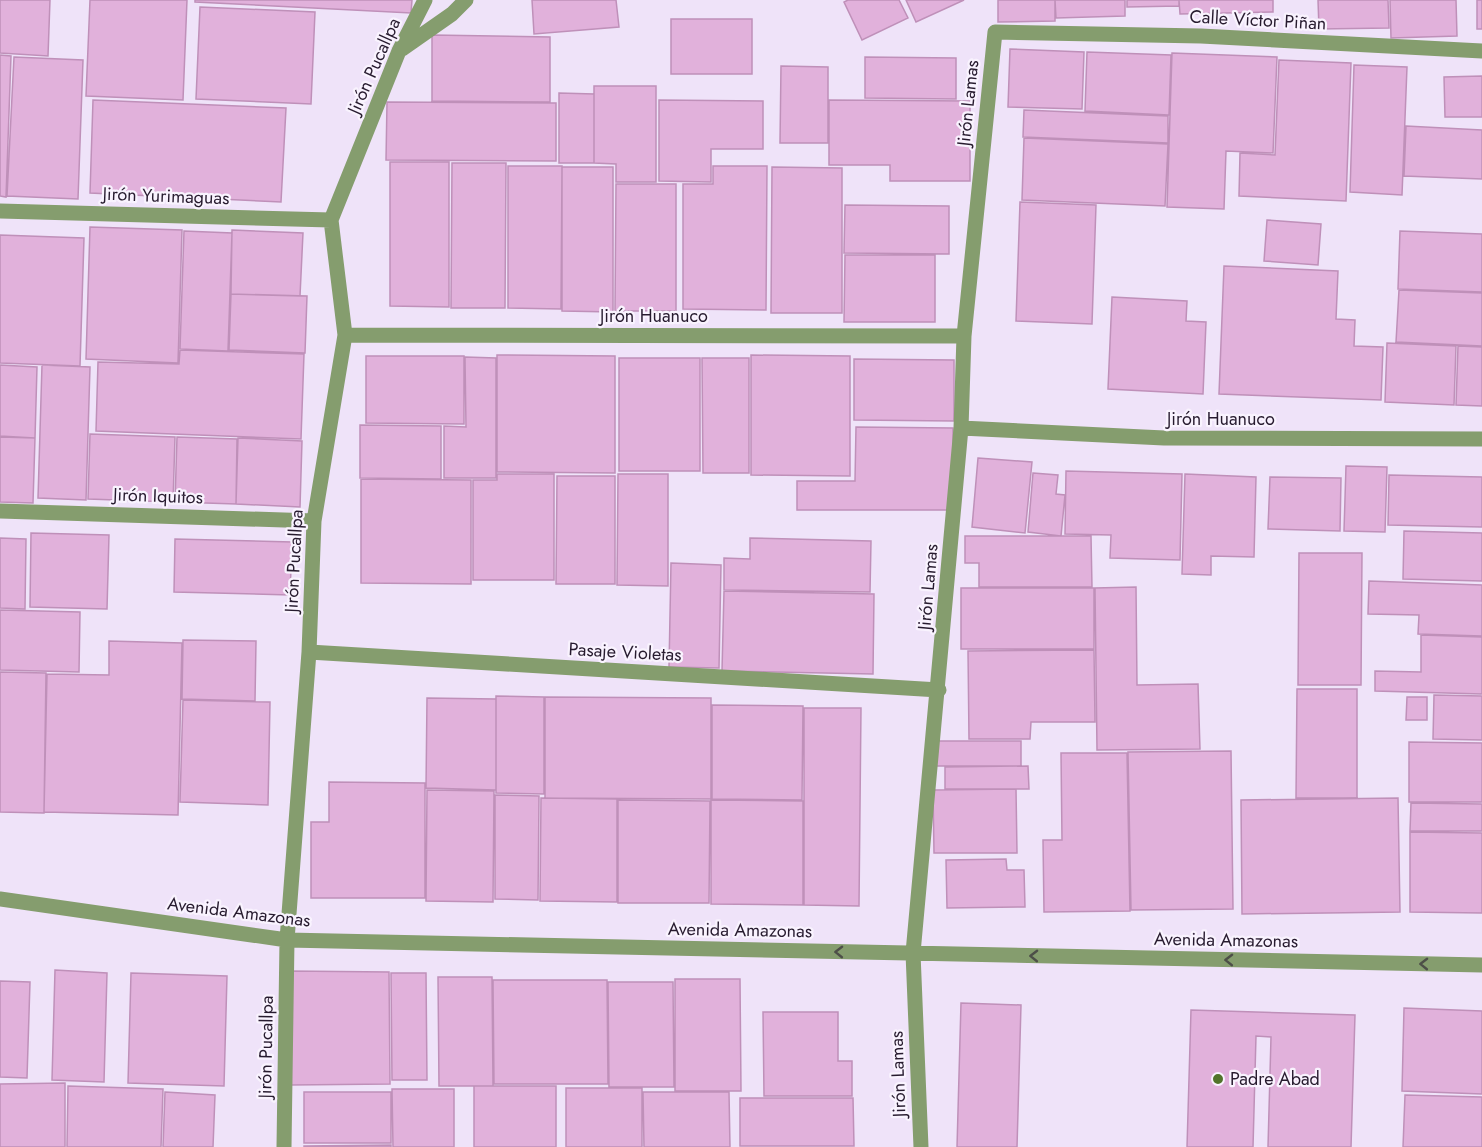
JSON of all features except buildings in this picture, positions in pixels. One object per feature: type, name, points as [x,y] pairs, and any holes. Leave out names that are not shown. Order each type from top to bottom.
[{"type":"street","name":"Jirón Pucallpa","points":[[284,1147],[287,940],[309,652],[314,521],[345,335],[331,220],[399,51],[425,0]]},
{"type":"street","points":[[399,51],[452,14],[466,0]]},
{"type":"street","name":"Calle Víctor Piñan","points":[[995,32],[1201,36],[1482,51]]},
{"type":"street","name":"Jirón Lamas","points":[[921,1147],[913,953],[939,690],[961,428],[964,336],[995,32]]},
{"type":"street","name":"Jirón Yurimaguas","points":[[0,211],[331,220]]},
{"type":"street","name":"Jirón Huanuco","points":[[345,335],[964,336]]},
{"type":"street","name":"Jirón Huanuco","points":[[961,428],[1164,438],[1482,439]]},
{"type":"street","name":"Jirón Iquitos","points":[[0,511],[314,521]]},
{"type":"street","name":"Pasaje Violetas","points":[[309,652],[939,690]]},
{"type":"street","name":"Avenida Amazonas","points":[[0,899],[287,940],[1482,965]]},
{"type":"place","name":"Padre Abad","points":[[1218,1079]]}]
